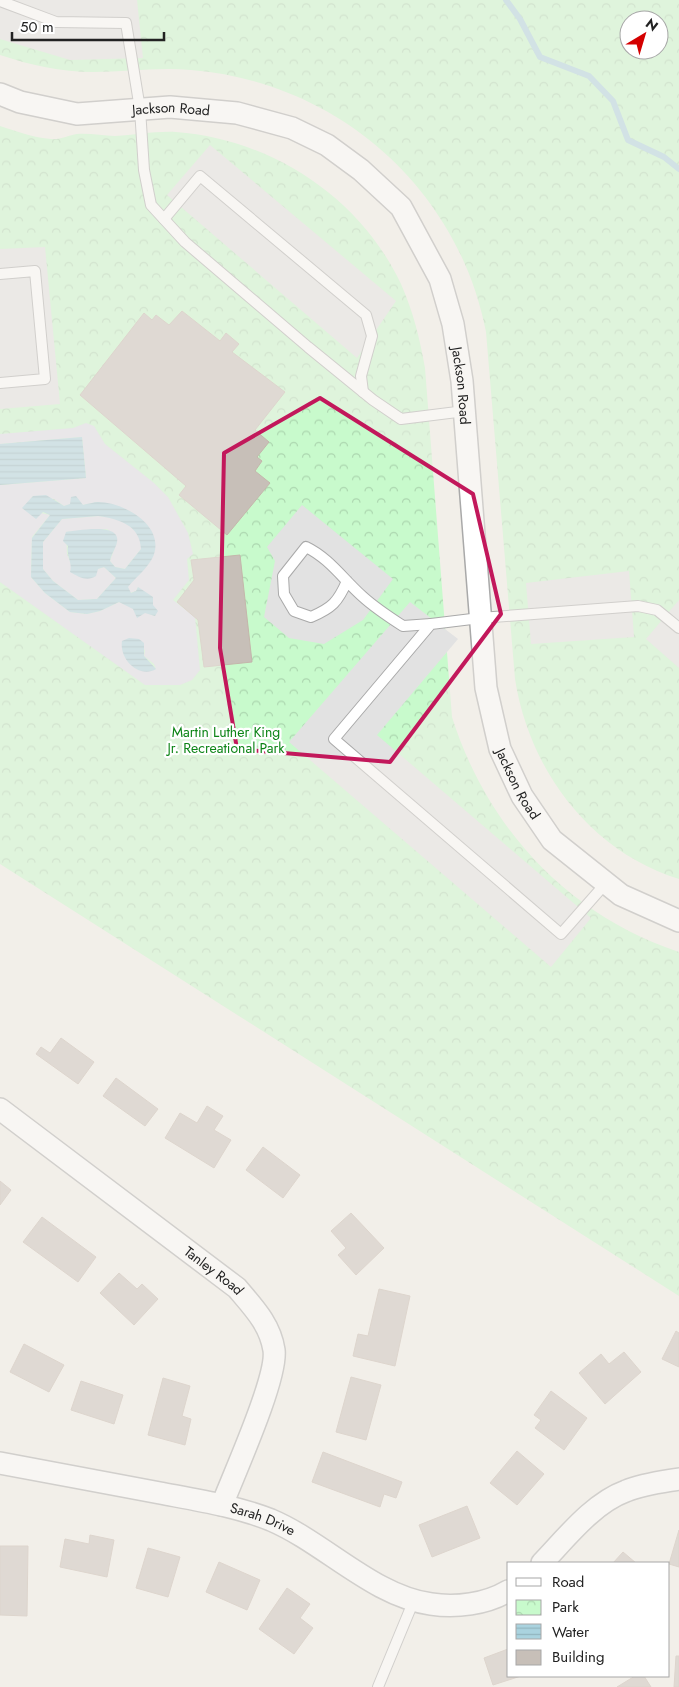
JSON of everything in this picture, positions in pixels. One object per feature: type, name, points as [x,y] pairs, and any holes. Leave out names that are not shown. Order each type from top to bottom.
[{"type":"street","name":"Jackson Road","points":[[0,94],[20,102],[77,114],[170,107],[237,113],[292,128],[327,145],[361,170],[401,207],[440,279],[453,324],[465,411],[486,688],[500,750],[522,796],[552,840],[621,896],[679,921]]},
{"type":"street","name":"Tanley Road","points":[[0,1109],[237,1288],[263,1318],[274,1350],[269,1382],[222,1505]]},
{"type":"street","name":"Sarah Drive","points":[[0,1463],[222,1505],[270,1520],[316,1544],[397,1596],[431,1604],[461,1604],[494,1599],[507,1592]]},
{"type":"street","points":[[543,1562],[598,1508],[625,1491],[679,1479]]},
{"type":"lane","points":[[0,1],[56,22],[126,23],[140,109],[144,170],[150,205],[185,242],[362,392],[401,419],[465,411]]},
{"type":"lane","points":[[164,219],[200,176],[366,315],[372,336],[361,376],[362,392]]},
{"type":"lane","points":[[0,274],[35,271],[45,380],[0,383]]},
{"type":"lane","points":[[347,581],[341,594],[330,609],[311,617],[294,611],[284,594],[283,576],[306,547],[318,553],[347,581],[362,596],[402,626],[638,606],[657,610],[679,628]]},
{"type":"lane","points":[[431,624],[334,739],[561,934],[606,883]]},
{"type":"lane","points":[[378,1687],[414,1600]]},
{"type":"highlighted area","points":[[320,398],[473,494],[501,614],[390,762],[237,749],[220,648],[224,453]]},
{"type":"green space","points":[[0,0],[679,0],[679,879],[647,866],[617,849],[591,827],[568,802],[549,774],[534,744],[522,712],[515,679],[486,332],[471,280],[449,232],[419,189],[383,152],[342,120],[295,96],[245,79],[179,69],[93,72],[69,71],[34,65],[0,55]]},
{"type":"green space","name":"Martin Luther King Jr. Recreational Park","points":[[0,126],[32,136],[51,139],[77,134],[115,136],[176,132],[211,137],[245,146],[278,160],[309,178],[337,200],[362,225],[383,253],[401,284],[409,304],[425,368],[452,717],[467,757],[487,795],[510,830],[537,862],[568,891],[602,915],[639,936],[679,952],[679,1296],[0,864]]},
{"type":"shaded area","points":[[0,0],[137,0],[143,58],[70,60],[0,39]]},
{"type":"shaded area","points":[[210,145],[396,301],[357,358],[167,195]]},
{"type":"shaded area","points":[[45,247],[60,404],[0,409],[0,249]]},
{"type":"shaded area","points":[[86,423],[94,426],[105,444],[154,483],[168,497],[188,533],[193,554],[187,559],[189,580],[173,600],[195,617],[200,670],[192,680],[180,685],[145,685],[0,582],[0,485],[86,478],[82,437],[0,444],[0,434],[73,428]],"holes":[[[33,496],[54,499],[64,506],[79,502],[83,505],[98,502],[131,512],[155,549],[127,587],[130,593],[136,591],[138,587],[155,616],[119,602],[100,611],[87,614],[70,612],[45,593],[31,577],[32,537],[50,515],[23,509]],[[122,641],[145,650],[144,656],[154,664],[156,669]]]},
{"type":"shaded area","points":[[302,505],[393,579],[363,620],[324,644],[289,638],[264,617],[275,561],[267,547]]},
{"type":"shaded area","points":[[98,516],[115,518],[130,525],[141,538],[141,549],[125,569],[115,567],[110,561],[117,541],[115,535],[107,529],[66,532],[67,554],[72,566],[98,569],[104,567],[116,578],[97,599],[78,600],[53,581],[43,569],[43,542],[62,519]]},
{"type":"shaded area","points":[[629,571],[634,637],[531,644],[526,583]]},
{"type":"shaded area","points":[[679,600],[679,668],[646,639]]},
{"type":"shaded area","points":[[410,602],[458,639],[377,735],[591,918],[551,967],[289,742]]},
{"type":"water","points":[[82,437],[86,478],[0,485],[0,444]]},
{"type":"water","points":[[46,495],[64,506],[70,504],[71,497],[76,496],[83,505],[96,502],[107,503],[127,510],[145,523],[155,540],[154,555],[148,565],[128,587],[131,593],[136,591],[138,587],[153,597],[153,605],[158,611],[155,616],[145,613],[137,618],[133,609],[119,602],[100,611],[87,614],[70,612],[45,593],[31,577],[32,538],[50,515],[43,512],[36,519],[22,508],[33,496]],"holes":[[[106,517],[121,521],[132,529],[137,534],[141,549],[125,569],[115,567],[110,561],[117,542],[116,536],[112,532],[97,529],[66,532],[63,541],[68,546],[70,572],[89,579],[96,576],[98,569],[104,567],[116,578],[97,599],[78,600],[53,581],[43,569],[43,542],[62,519]]]},
{"type":"water","points":[[129,638],[139,639],[144,643],[144,656],[156,669],[144,672],[137,670],[127,661],[122,648],[122,641]]},
{"type":"building","points":[[182,311],[220,341],[226,333],[239,344],[232,352],[285,392],[255,430],[269,442],[257,457],[262,461],[255,471],[270,483],[227,535],[179,495],[186,486],[80,395],[144,313],[152,320],[156,315],[169,325]]},
{"type":"building","points":[[240,555],[252,662],[204,667],[198,620],[177,602],[194,580],[191,560]]},
{"type":"building","points":[[61,1038],[94,1062],[78,1084],[36,1054],[41,1047],[50,1053]]},
{"type":"building","points":[[116,1078],[158,1109],[145,1126],[103,1096]]},
{"type":"building","points":[[207,1106],[223,1116],[214,1130],[231,1140],[214,1168],[165,1138],[180,1113],[197,1123]]},
{"type":"building","points":[[263,1147],[300,1175],[283,1198],[246,1170]]},
{"type":"building","points":[[0,1181],[11,1190],[0,1205]]},
{"type":"building","points":[[351,1213],[384,1248],[356,1275],[338,1255],[346,1248],[331,1231]]},
{"type":"building","points":[[42,1217],[96,1257],[78,1282],[23,1242]]},
{"type":"building","points":[[119,1273],[137,1289],[142,1284],[158,1299],[134,1325],[100,1293]]},
{"type":"building","points":[[379,1289],[410,1296],[395,1366],[353,1356],[358,1334],[368,1336]]},
{"type":"building","points":[[676,1331],[679,1333],[679,1367],[662,1359]]},
{"type":"building","points":[[24,1344],[64,1365],[49,1392],[10,1372]]},
{"type":"building","points":[[624,1352],[641,1372],[605,1404],[579,1373],[601,1354],[609,1364]]},
{"type":"building","points":[[351,1377],[381,1385],[366,1440],[336,1432]]},
{"type":"building","points":[[163,1378],[190,1386],[182,1416],[191,1419],[185,1445],[148,1435]]},
{"type":"building","points":[[81,1381],[123,1395],[114,1424],[71,1410]]},
{"type":"building","points":[[551,1391],[587,1418],[564,1450],[535,1428],[541,1420],[534,1415]]},
{"type":"building","points":[[517,1451],[544,1474],[517,1505],[490,1483]]},
{"type":"building","points":[[323,1452],[402,1482],[396,1498],[384,1494],[380,1507],[312,1482]]},
{"type":"building","points":[[467,1506],[480,1538],[432,1557],[419,1525]]},
{"type":"building","points":[[679,1530],[679,1567],[669,1564]]},
{"type":"building","points":[[90,1535],[114,1540],[107,1577],[60,1567],[65,1539],[89,1544]]},
{"type":"building","points":[[0,1546],[28,1546],[27,1616],[0,1615]]},
{"type":"building","points":[[148,1548],[180,1557],[168,1597],[136,1588]]},
{"type":"building","points":[[623,1552],[635,1562],[614,1562]]},
{"type":"building","points":[[219,1562],[260,1580],[247,1610],[206,1592]]},
{"type":"building","points":[[287,1588],[310,1604],[300,1618],[313,1628],[294,1654],[259,1629]]},
{"type":"building","points":[[507,1649],[507,1677],[518,1677],[493,1685],[484,1658]]},
{"type":"building","points":[[676,1656],[679,1656],[679,1687],[674,1687]]},
{"type":"building","points":[[633,1677],[645,1677],[651,1687],[617,1687]]},
{"type":"waterway","points":[[506,0],[520,19],[540,57],[589,76],[613,101],[628,140],[664,157],[679,169]]}]
